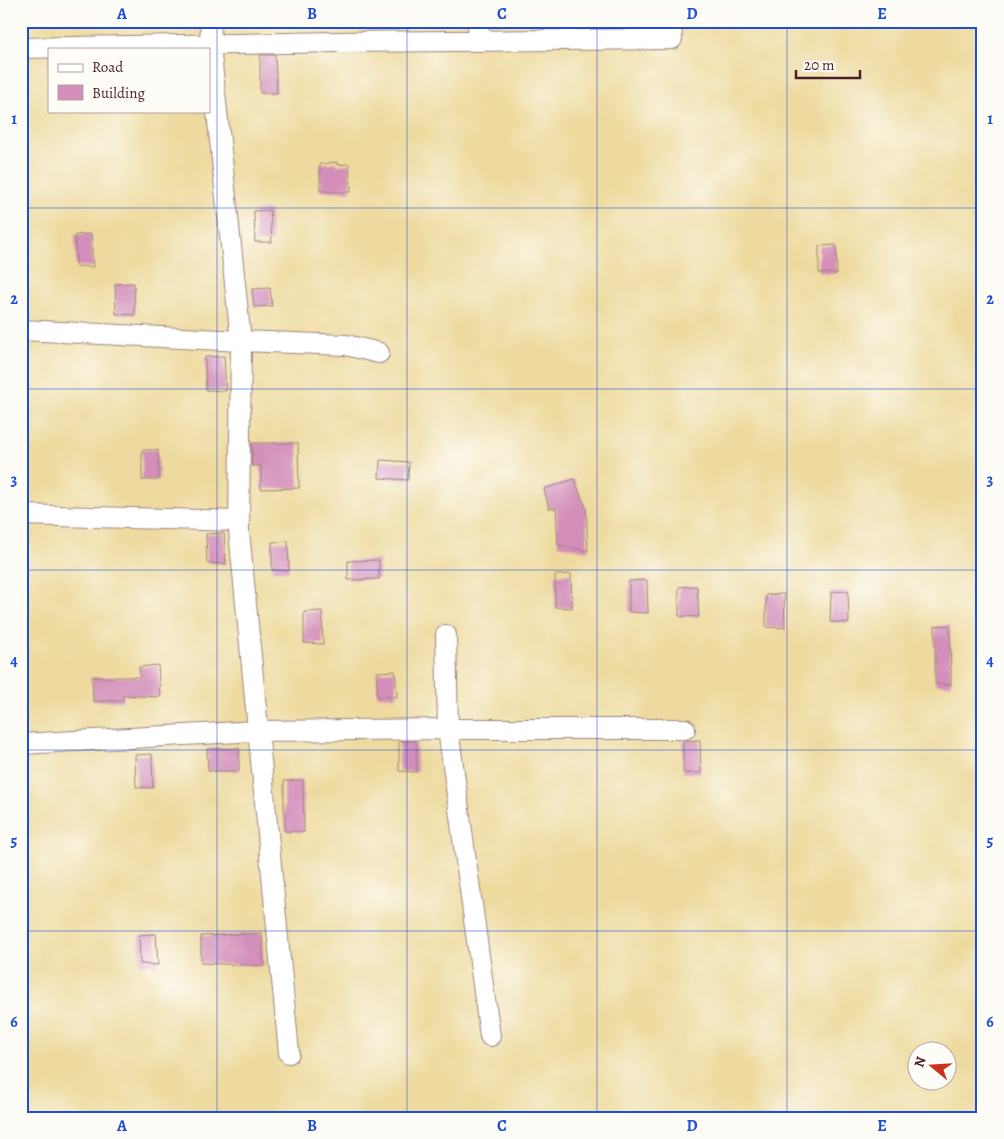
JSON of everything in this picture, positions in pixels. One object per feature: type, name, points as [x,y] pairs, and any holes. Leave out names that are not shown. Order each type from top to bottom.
[{"type":"street","points":[[211,21],[210,45],[241,341],[238,531],[289,1053]]},
{"type":"street","points":[[478,21],[480,41]]},
{"type":"street","points":[[21,48],[338,42],[672,39],[671,21]]},
{"type":"street","points":[[21,330],[241,341],[346,344],[379,353]]},
{"type":"street","points":[[21,515],[239,521]]},
{"type":"street","points":[[446,635],[448,729],[490,1036]]},
{"type":"street","points":[[21,744],[257,731],[685,729]]},
{"type":"sand","points":[[21,21],[983,21],[983,1118],[21,1118]]},
{"type":"building","points":[[260,55],[275,55],[277,93],[260,93]]},
{"type":"building","points":[[337,162],[337,165],[349,164],[351,192],[320,191],[320,164]]},
{"type":"building","points":[[270,210],[272,242],[255,242],[254,211]]},
{"type":"building","points":[[91,234],[93,267],[76,266],[75,235]]},
{"type":"building","points":[[836,245],[837,274],[819,273],[819,246]]},
{"type":"building","points":[[134,283],[135,315],[116,314],[115,284]]},
{"type":"building","points":[[270,288],[272,306],[254,307],[252,289]]},
{"type":"building","points":[[224,356],[226,391],[206,390],[205,357]]},
{"type":"building","points":[[252,443],[298,443],[299,488],[261,489],[261,466],[252,466]]},
{"type":"building","points":[[142,450],[158,450],[159,480],[142,480]]},
{"type":"building","points":[[380,460],[409,462],[408,480],[379,478]]},
{"type":"building","points":[[574,479],[586,508],[588,551],[558,545],[556,508],[549,508],[544,489]]},
{"type":"building","points":[[224,533],[226,564],[207,563],[206,534]]},
{"type":"building","points":[[288,541],[289,571],[272,570],[272,542]]},
{"type":"building","points":[[379,560],[379,579],[348,580],[348,561]]},
{"type":"building","points":[[571,574],[572,608],[555,607],[555,575]]},
{"type":"building","points":[[647,580],[648,613],[629,612],[629,581]]},
{"type":"building","points":[[697,586],[699,617],[679,616],[679,587]]},
{"type":"building","points":[[848,591],[849,623],[830,622],[831,592]]},
{"type":"building","points":[[784,594],[785,628],[766,627],[766,595]]},
{"type":"building","points":[[322,611],[323,644],[304,643],[304,612]]},
{"type":"building","points":[[950,625],[951,685],[935,684],[935,626]]},
{"type":"building","points":[[158,665],[160,697],[123,695],[123,701],[93,701],[92,677],[140,677],[139,667]]},
{"type":"building","points":[[395,671],[397,697],[377,696],[377,672]]},
{"type":"building","points":[[700,740],[701,773],[683,773],[683,741]]},
{"type":"building","points":[[399,741],[416,741],[417,772],[399,771]]},
{"type":"building","points":[[239,748],[239,771],[208,771],[207,749]]},
{"type":"building","points":[[152,754],[153,788],[136,787],[135,755]]},
{"type":"building","points":[[303,780],[304,832],[285,831],[284,781]]},
{"type":"building","points":[[262,933],[264,966],[201,963],[201,936]]},
{"type":"building","points":[[156,934],[158,965],[140,964],[139,935]]}]
